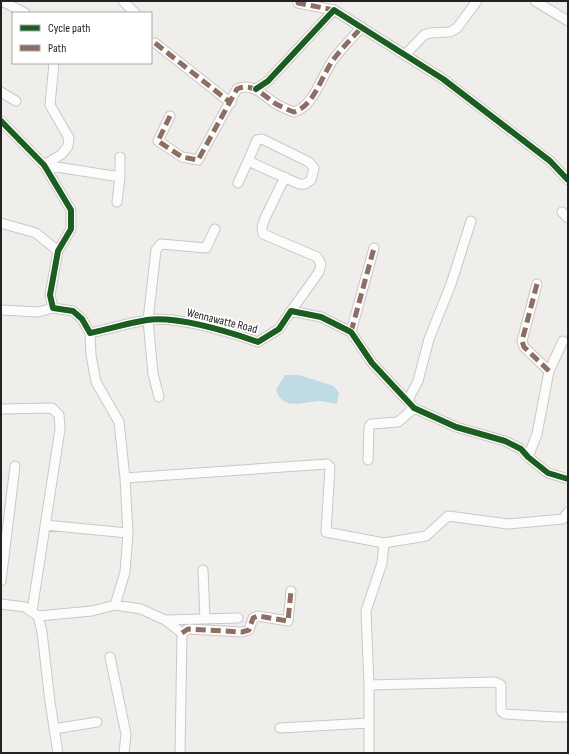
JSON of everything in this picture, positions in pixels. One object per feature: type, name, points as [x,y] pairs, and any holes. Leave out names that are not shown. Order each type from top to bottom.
[{"type":"street","points":[[2,1],[23,12]]},
{"type":"street","points":[[123,1],[135,12]]},
{"type":"street","points":[[298,1],[298,3],[334,10],[443,79],[550,161],[568,180]]},
{"type":"street","points":[[405,55],[424,35],[430,33],[450,32],[457,28],[477,1]]},
{"type":"street","points":[[535,1],[568,21]]},
{"type":"street","points":[[256,89],[268,82],[334,10]]},
{"type":"street","points":[[170,116],[158,141],[182,157],[198,160],[237,89],[243,86],[256,89],[277,105],[294,112],[300,110],[306,105],[314,94],[333,60],[362,27]]},
{"type":"street","points":[[154,44],[230,103]]},
{"type":"street","points":[[44,165],[62,154],[68,146],[69,138],[50,105],[54,64]]},
{"type":"street","points":[[1,92],[16,101]]},
{"type":"street","points":[[1,121],[44,165],[71,210],[71,229],[58,251],[50,295],[53,308]]},
{"type":"street","points":[[238,183],[257,140],[262,139],[310,162],[314,168],[311,180],[305,184],[300,184],[248,161]]},
{"type":"street","points":[[117,202],[120,177],[120,157]]},
{"type":"street","points":[[44,165],[120,177]]},
{"type":"street","name":"Wennawatte Road","points":[[90,333],[148,320],[176,321],[229,332],[258,342],[279,329],[319,272],[321,264],[317,257],[263,234],[262,227],[265,218],[285,177]]},
{"type":"street","points":[[408,400],[418,381],[429,339],[451,284],[471,221]]},
{"type":"street","points":[[1,223],[36,233],[58,251]]},
{"type":"street","points":[[159,397],[153,374],[148,320],[156,250],[161,244],[206,248],[215,229]]},
{"type":"street","points":[[351,332],[374,248]]},
{"type":"street","points":[[537,284],[522,341],[524,347],[549,371]]},
{"type":"street","points":[[1,310],[38,312],[53,308],[73,311],[82,319],[90,333],[91,355],[96,382],[119,422],[125,478],[128,533],[125,572],[115,605]]},
{"type":"street","points":[[292,311],[321,317],[351,332],[372,363],[414,408],[456,427],[505,441],[521,449],[528,457],[548,473],[568,479]]},
{"type":"street","points":[[528,457],[537,434],[549,371],[563,341]]},
{"type":"street","points":[[1,409],[52,408],[59,415],[60,429],[45,525],[35,614],[42,632],[58,753]]},
{"type":"street","points":[[368,460],[368,427],[371,424],[398,422],[414,408]]},
{"type":"street","points":[[125,478],[327,464],[330,467],[326,532],[384,544],[426,536],[448,516],[508,524],[563,519],[568,512]]},
{"type":"street","points":[[1,582],[15,466]]},
{"type":"street","points":[[45,525],[128,533]]},
{"type":"street","points":[[369,753],[370,685],[366,611],[382,563],[384,544]]},
{"type":"street","points":[[203,570],[205,619]]},
{"type":"street","points":[[182,633],[188,629],[242,632],[249,630],[253,618],[258,616],[288,620],[290,590]]},
{"type":"street","points":[[1,604],[25,607],[35,614],[92,611],[115,605],[141,609],[165,620],[182,633]]},
{"type":"street","points":[[165,620],[238,618]]},
{"type":"street","points":[[180,753],[182,633]]},
{"type":"street","points":[[110,657],[126,734],[124,753]]},
{"type":"street","points":[[370,685],[495,682],[501,685],[501,711],[505,714],[557,718],[568,717]]},
{"type":"street","points":[[54,729],[97,722]]},
{"type":"street","points":[[280,728],[369,723]]},
{"type":"water","points":[[285,375],[299,375],[334,386],[339,393],[337,403],[334,404],[319,401],[294,404],[283,401],[279,397],[276,390]]},
{"type":"marked path","points":[[298,1],[298,3],[334,10]]},
{"type":"marked path","points":[[170,116],[158,141],[182,157],[198,160],[237,89],[248,87],[263,94],[276,104],[294,112],[301,109],[312,97],[333,60],[362,27]]},
{"type":"marked path","points":[[155,43],[231,103]]},
{"type":"marked path","points":[[351,332],[374,248]]},
{"type":"marked path","points":[[537,284],[522,341],[524,347],[549,371]]},
{"type":"marked path","points":[[182,633],[188,629],[242,632],[249,630],[253,618],[258,616],[288,621],[291,591]]},
{"type":"cycle path","points":[[256,89],[268,81],[334,10],[443,79],[550,161],[568,180]]},
{"type":"cycle path","points":[[1,121],[44,165],[71,210],[71,229],[58,251],[50,295],[53,308],[73,311],[82,319],[90,333],[140,321],[159,319],[173,320],[203,326],[258,342],[279,329],[291,311],[321,317],[351,332],[372,363],[414,408],[456,427],[505,441],[521,449],[528,457],[548,473],[568,479]]}]
